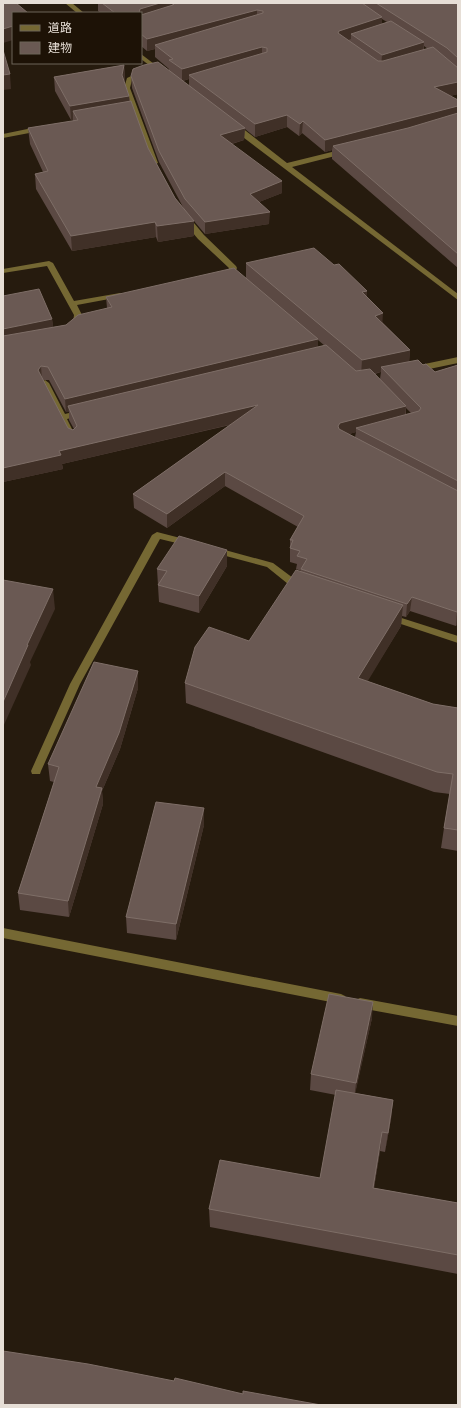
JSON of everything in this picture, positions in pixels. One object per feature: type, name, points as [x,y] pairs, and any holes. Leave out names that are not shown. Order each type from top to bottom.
[{"type":"street","points":[[68,3],[80,12]]},
{"type":"street","points":[[142,57],[153,53]]},
{"type":"street","points":[[142,58],[167,77]]},
{"type":"street","points":[[155,67],[129,79],[127,88],[131,112],[158,170]]},
{"type":"street","points":[[225,120],[458,298]]},
{"type":"street","points":[[3,136],[50,127]]},
{"type":"street","points":[[286,166],[351,150]]},
{"type":"street","points":[[181,213],[201,237],[233,268],[231,276]]},
{"type":"street","points":[[3,271],[49,263],[78,315],[77,324],[68,331]]},
{"type":"street","points":[[72,304],[125,294]]},
{"type":"street","points":[[408,371],[458,360]]},
{"type":"street","points":[[45,383],[73,438]]},
{"type":"street","points":[[63,418],[93,410]]},
{"type":"street","points":[[36,771],[75,684],[157,535],[270,565],[296,586],[310,591]]},
{"type":"street","points":[[377,613],[458,640]]},
{"type":"street","points":[[3,934],[458,1021]]},
{"type":"building","points":[[3,3],[16,3],[27,12],[12,12],[12,26],[3,29]]},
{"type":"building","points":[[102,3],[160,3],[140,9],[139,12],[114,12]]},
{"type":"building","points":[[175,3],[362,3],[382,17],[339,31],[338,33],[378,61],[383,61],[433,47],[458,68],[458,82],[434,87],[458,100],[458,106],[325,140],[303,121],[300,124],[287,115],[255,124],[189,75],[267,52],[267,48],[262,47],[182,69],[169,60],[173,59],[155,45],[263,13],[263,11],[257,10],[147,39],[142,35],[142,15],[173,5]]},
{"type":"building","points":[[376,3],[458,3],[458,58],[447,48]]},
{"type":"building","points":[[391,21],[424,42],[382,55],[351,34]]},
{"type":"building","points":[[3,50],[10,74],[3,75]]},
{"type":"building","points":[[158,62],[245,128],[220,135],[282,181],[250,194],[270,212],[205,222],[185,199],[159,151],[131,76],[133,69]]},
{"type":"building","points":[[124,65],[122,75],[129,96],[70,106],[54,77]]},
{"type":"building","points":[[131,101],[148,148],[175,198],[194,221],[157,226],[155,222],[71,236],[35,174],[48,171],[28,128],[78,120],[73,111]]},
{"type":"building","points":[[458,113],[458,254],[333,146],[408,128]]},
{"type":"building","points":[[314,248],[334,265],[339,264],[367,291],[362,292],[383,313],[375,316],[410,350],[362,360],[246,263]]},
{"type":"building","points":[[234,268],[318,339],[65,399],[48,367],[41,366],[38,370],[68,428],[73,430],[77,426],[68,406],[326,345],[356,371],[370,369],[406,406],[340,423],[338,426],[339,429],[458,491],[457,612],[412,597],[407,604],[301,569],[307,559],[297,556],[300,551],[290,548],[293,540],[290,540],[304,516],[225,472],[167,514],[133,494],[258,405],[59,451],[61,455],[3,468],[3,336],[66,325],[78,315],[112,307],[106,297]]},
{"type":"building","points":[[39,289],[52,319],[3,329],[3,296]]},
{"type":"building","points":[[418,360],[423,365],[426,364],[435,372],[458,365],[458,481],[356,428],[419,411],[421,408],[381,367]]},
{"type":"building","points":[[179,536],[227,550],[199,596],[158,585],[167,571],[157,569]]},
{"type":"building","points":[[296,570],[403,605],[358,678],[433,704],[458,708],[458,830],[444,828],[453,774],[437,772],[185,683],[195,647],[209,627],[249,641]]},
{"type":"building","points":[[3,580],[53,589],[3,702]]},
{"type":"building","points":[[94,662],[138,671],[119,733],[96,787],[102,788],[68,901],[18,893],[59,767],[48,764]]},
{"type":"building","points":[[156,802],[204,808],[176,924],[126,917]]},
{"type":"building","points":[[329,994],[373,1002],[356,1083],[311,1074]]},
{"type":"building","points":[[336,1090],[393,1100],[388,1133],[382,1132],[373,1188],[458,1203],[458,1255],[209,1209],[220,1160],[320,1178]]},
{"type":"building","points":[[3,1351],[88,1364],[174,1381],[175,1378],[243,1394],[243,1391],[321,1405],[3,1405]]}]
